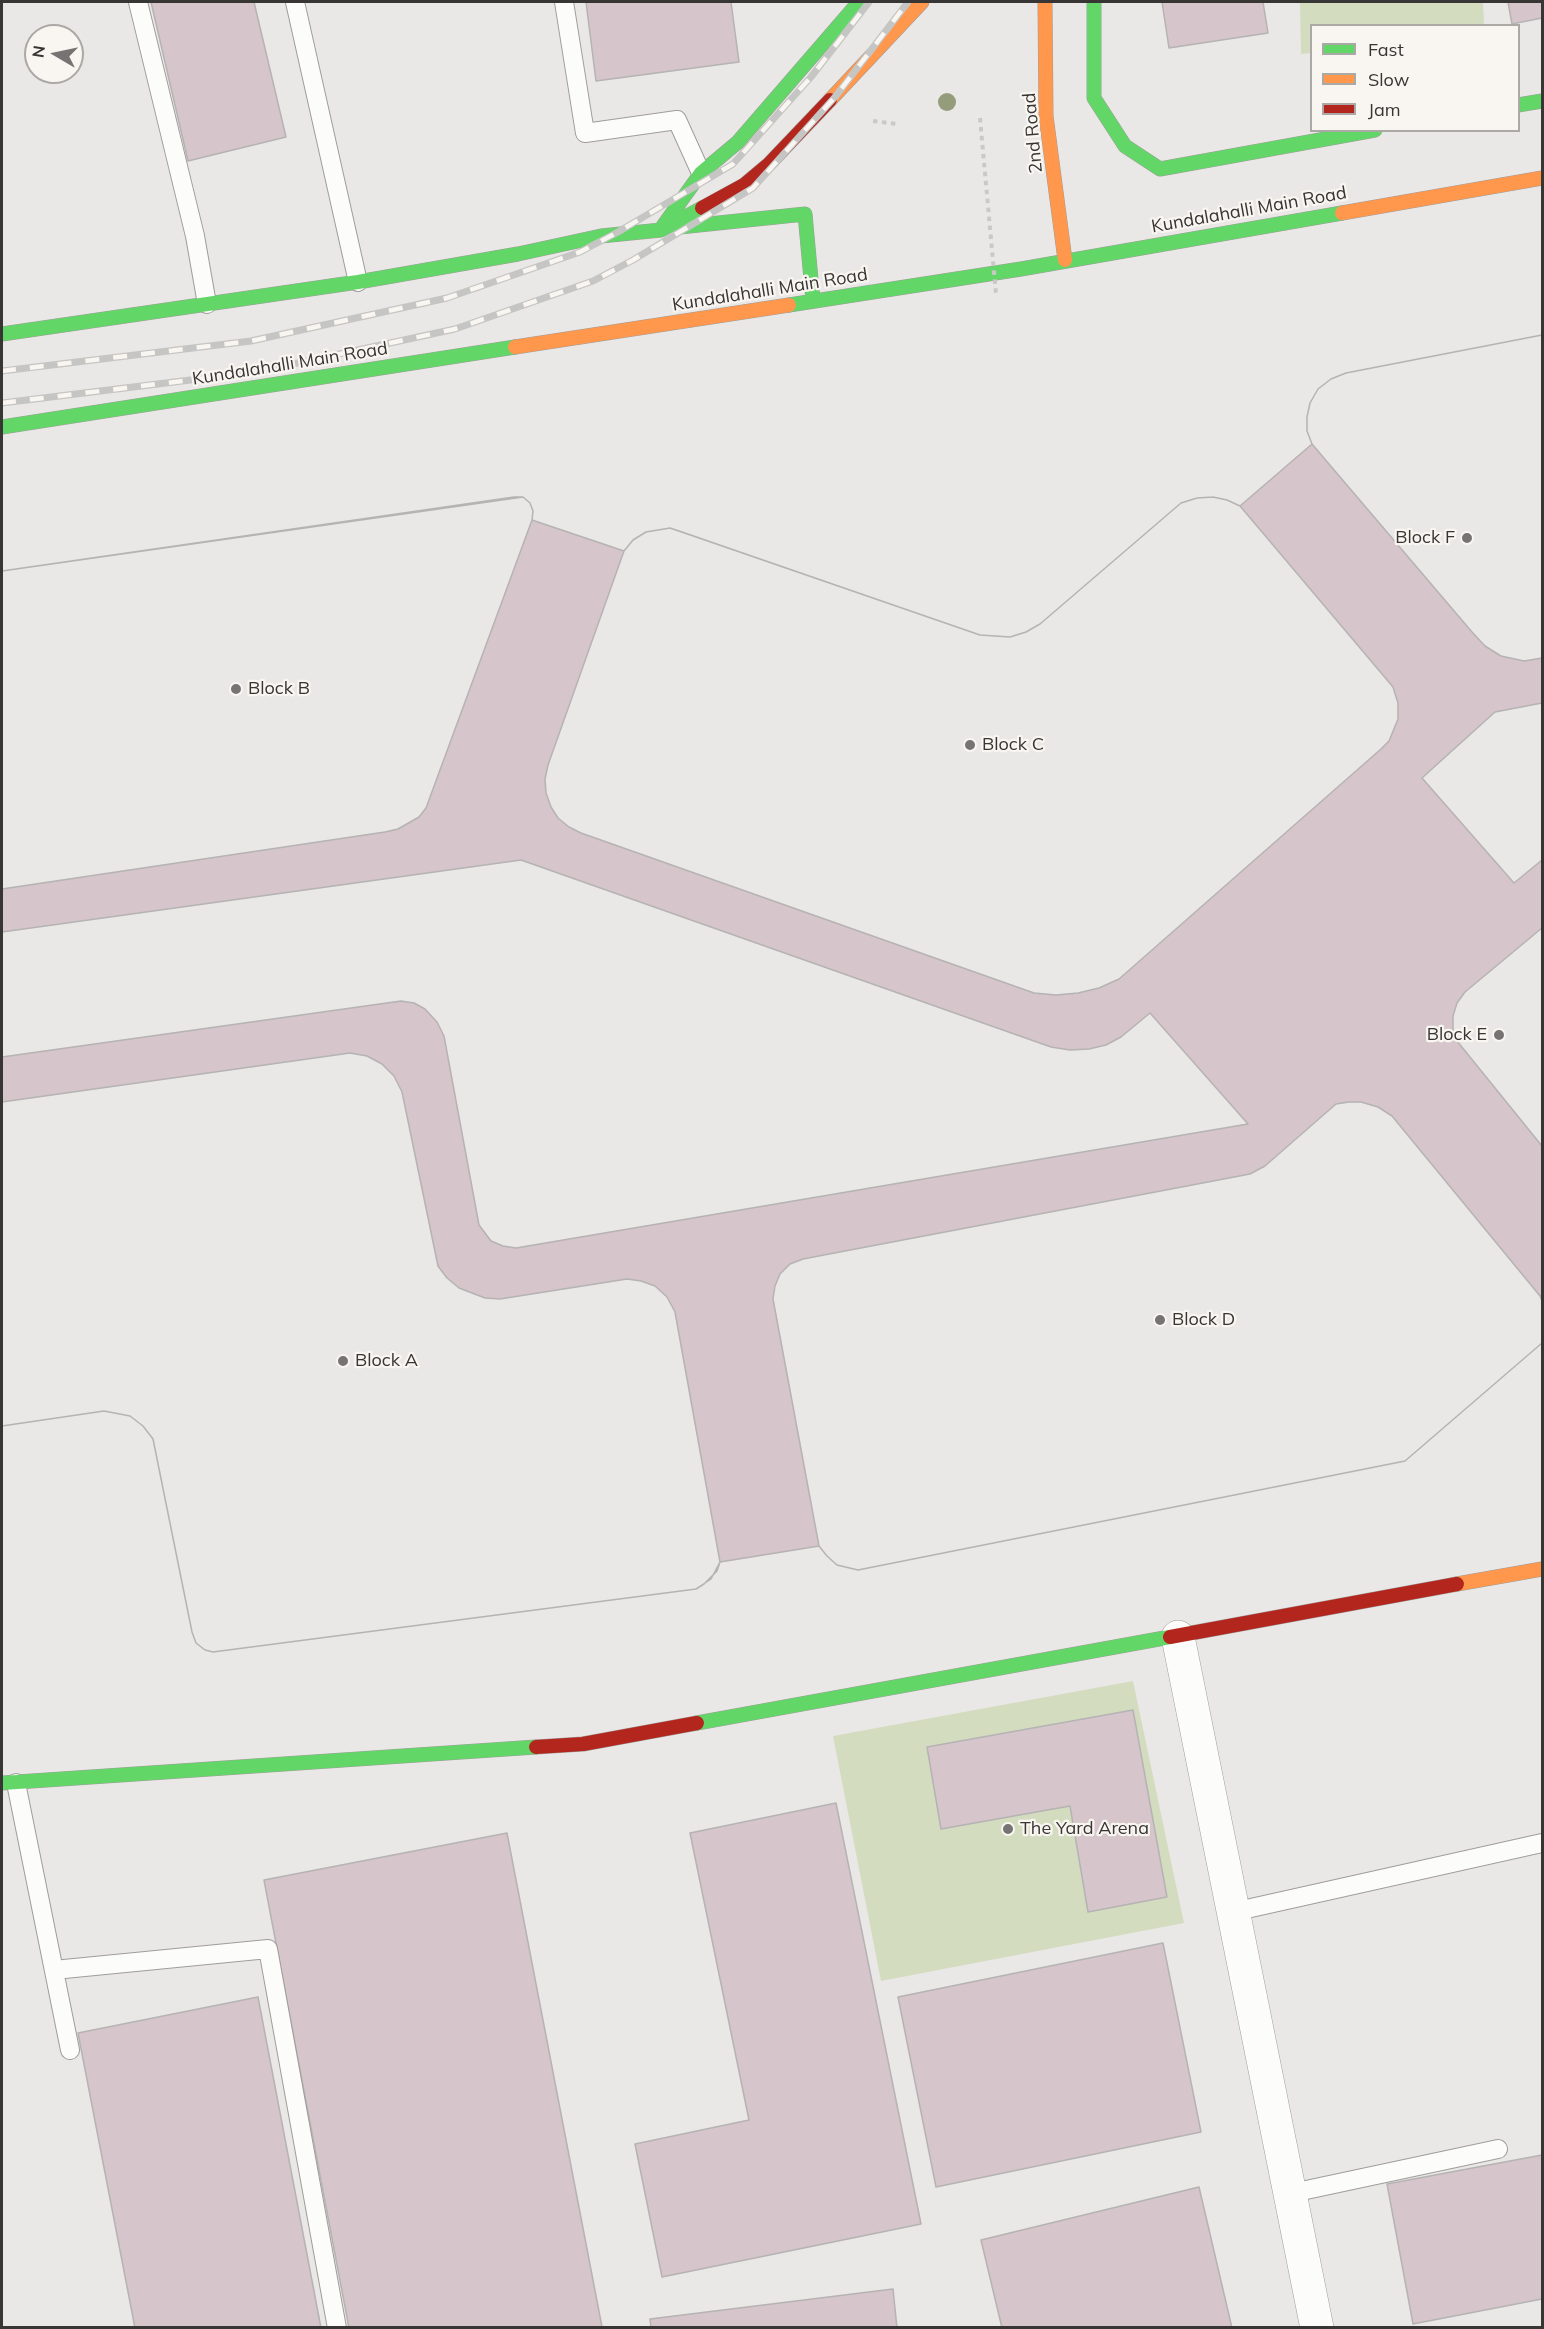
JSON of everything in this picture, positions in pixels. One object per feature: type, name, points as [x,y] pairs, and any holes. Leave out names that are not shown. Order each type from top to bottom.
[{"type":"main road","points":[[661,230],[700,173],[738,142],[859,2]]},
{"type":"main road","points":[[661,230],[744,185],[769,164],[922,2]]},
{"type":"main road","name":"2nd Road","points":[[1045,2],[1046,116],[1065,260]]},
{"type":"main road","points":[[1094,2],[1094,98],[1125,146],[1160,169],[1364,132]]},
{"type":"main road","points":[[1520,105],[1542,101]]},
{"type":"main road","name":"Kundalahalli Main Road","points":[[2,427],[813,301],[1542,178]]},
{"type":"main road","points":[[2,334],[358,282],[518,254],[601,236],[805,214],[813,301]]},
{"type":"main road","points":[[9,1783],[583,1744],[1542,1569]]},
{"type":"street","points":[[1178,1637],[1292,2193],[1317,2328]]},
{"type":"lane","points":[[138,2],[195,236],[207,304]]},
{"type":"lane","points":[[295,2],[358,282]]},
{"type":"lane","points":[[564,2],[585,133],[677,120],[700,173]]},
{"type":"lane","points":[[9,1783],[54,1970],[70,2050]]},
{"type":"lane","points":[[1233,1912],[1542,1843]]},
{"type":"lane","points":[[54,1970],[268,1949],[337,2328]]},
{"type":"lane","points":[[1292,2193],[1498,2150]]},
{"type":"path","points":[[980,118],[996,294]]},
{"type":"path","points":[[873,121],[897,124]]},
{"type":"green space","points":[[1300,2],[1483,2],[1484,24],[1310,24],[1310,53],[1301,54]]},
{"type":"green space","name":"The Yard Arena","points":[[1133,1681],[1184,1923],[881,1981],[833,1736]]},
{"type":"building","points":[[151,2],[254,2],[286,137],[188,161]]},
{"type":"building","points":[[586,2],[731,2],[739,62],[596,81]]},
{"type":"building","points":[[1162,2],[1263,2],[1268,33],[1169,48]]},
{"type":"building","points":[[1508,2],[1542,2],[1542,18],[1512,24]]},
{"type":"building","points":[[1542,335],[1542,703],[1495,712],[1422,778],[1514,883],[1542,860],[1542,1294],[1540,1296],[1542,1343],[1405,1461],[858,1570],[837,1565],[819,1546],[720,1562],[711,1579],[696,1589],[213,1652],[205,1650],[196,1643],[192,1632],[153,1439],[143,1426],[130,1416],[104,1411],[2,1426],[2,1057],[401,1001],[414,1003],[425,1009],[437,1022],[444,1036],[479,1225],[491,1241],[516,1248],[1248,1124],[1150,1013],[1121,1037],[1106,1045],[1070,1050],[1051,1047],[521,860],[2,932],[2,571],[523,497],[530,503],[533,511],[532,520],[624,551],[633,540],[646,532],[670,528],[980,635],[1010,637],[1040,624],[1181,503],[1197,498],[1213,497],[1240,506],[1312,444],[1307,431],[1310,403],[1318,389],[1331,379],[1346,373]]},
{"type":"building","name":"Block F","points":[[1542,335],[1542,658],[1524,661],[1501,656],[1485,646],[1472,632],[1312,444],[1307,431],[1307,417],[1310,403],[1318,389],[1331,379],[1346,373]]},
{"type":"building","name":"Block B","points":[[523,497],[530,503],[533,511],[532,520],[426,808],[419,817],[398,829],[385,832],[2,889],[2,571]]},
{"type":"building","name":"Block C","points":[[1213,497],[1240,506],[1393,687],[1398,703],[1398,719],[1389,741],[1381,749],[1119,979],[1099,988],[1078,993],[1056,995],[1034,993],[581,833],[558,818],[551,807],[546,793],[545,779],[548,765],[624,551],[633,540],[646,532],[670,528],[980,635],[1010,637],[1040,624],[1181,503],[1197,498]]},
{"type":"building","name":"Block E","points":[[1542,928],[1542,1146],[1457,1041],[1453,1029],[1453,1016],[1457,1003],[1465,992]]},
{"type":"building","name":"Block A","points":[[350,1053],[367,1056],[382,1064],[394,1076],[402,1092],[438,1266],[459,1288],[485,1298],[500,1299],[627,1279],[655,1286],[667,1297],[675,1312],[720,1562],[717,1571],[704,1584],[696,1589],[213,1652],[205,1650],[196,1643],[192,1632],[153,1439],[143,1426],[130,1416],[104,1411],[2,1426],[2,1102]]},
{"type":"building","name":"Block D","points":[[1361,1102],[1378,1107],[1392,1116],[1540,1296],[1542,1343],[1405,1461],[858,1570],[837,1565],[827,1556],[819,1546],[773,1299],[780,1274],[790,1264],[803,1259],[1250,1174],[1265,1166],[1336,1104]]},
{"type":"building","points":[[1133,1710],[1167,1897],[1088,1912],[1070,1806],[941,1829],[927,1747]]},
{"type":"building","points":[[836,1803],[921,2224],[662,2277],[635,2144],[749,2120],[690,1833]]},
{"type":"building","points":[[507,1833],[602,2327],[349,2328],[264,1880]]},
{"type":"building","points":[[1163,1943],[1201,2132],[936,2187],[898,1997]]},
{"type":"building","points":[[258,1997],[321,2328],[135,2328],[78,2033]]},
{"type":"building","points":[[1542,2155],[1542,2299],[1413,2324],[1387,2184]]},
{"type":"building","points":[[1199,2187],[1232,2328],[1002,2328],[981,2240]]},
{"type":"building","points":[[893,2289],[897,2328],[651,2328],[650,2319]]},
{"type":"railway","points":[[2,371],[251,341],[447,298],[580,252],[733,164],[811,77],[869,2]]},
{"type":"railway","points":[[2,403],[256,372],[455,329],[593,281],[633,260],[753,188],[835,97],[908,2]]},
{"type":"traffic: fast","points":[[663,226],[701,173],[738,142],[859,2]]},
{"type":"traffic: fast","points":[[1094,2],[1094,98],[1125,146],[1160,169],[1364,132]]},
{"type":"traffic: fast","points":[[1520,105],[1542,101]]},
{"type":"traffic: fast","points":[[2,334],[358,282],[518,254],[601,236],[661,230],[702,208]]},
{"type":"traffic: fast","points":[[789,305],[1021,269],[1342,213]]},
{"type":"traffic: fast","points":[[680,227],[805,214],[813,301]]},
{"type":"traffic: fast","points":[[2,427],[515,347]]},
{"type":"traffic: fast","points":[[697,1723],[1170,1637]]},
{"type":"traffic: fast","points":[[2,1783],[536,1747]]},
{"type":"traffic: slow","points":[[830,100],[922,2]]},
{"type":"traffic: slow","points":[[1045,2],[1046,116],[1065,260]]},
{"type":"traffic: slow","points":[[1342,213],[1542,178]]},
{"type":"traffic: slow","points":[[515,347],[789,305]]},
{"type":"traffic: slow","points":[[1457,1584],[1542,1569]]},
{"type":"traffic: jam","points":[[702,208],[744,185],[769,164],[830,100]]},
{"type":"traffic: jam","points":[[1170,1637],[1457,1584]]},
{"type":"traffic: jam","points":[[536,1747],[583,1744],[697,1723]]},
{"type":"place","name":"Block F","points":[[1467,538]]},
{"type":"place","name":"Block B","points":[[236,689]]},
{"type":"place","name":"Block C","points":[[970,745]]},
{"type":"place","name":"Block E","points":[[1499,1035]]},
{"type":"place","name":"Block D","points":[[1160,1320]]},
{"type":"place","name":"Block A","points":[[343,1361]]},
{"type":"place","name":"The Yard Arena","points":[[1008,1829]]}]
